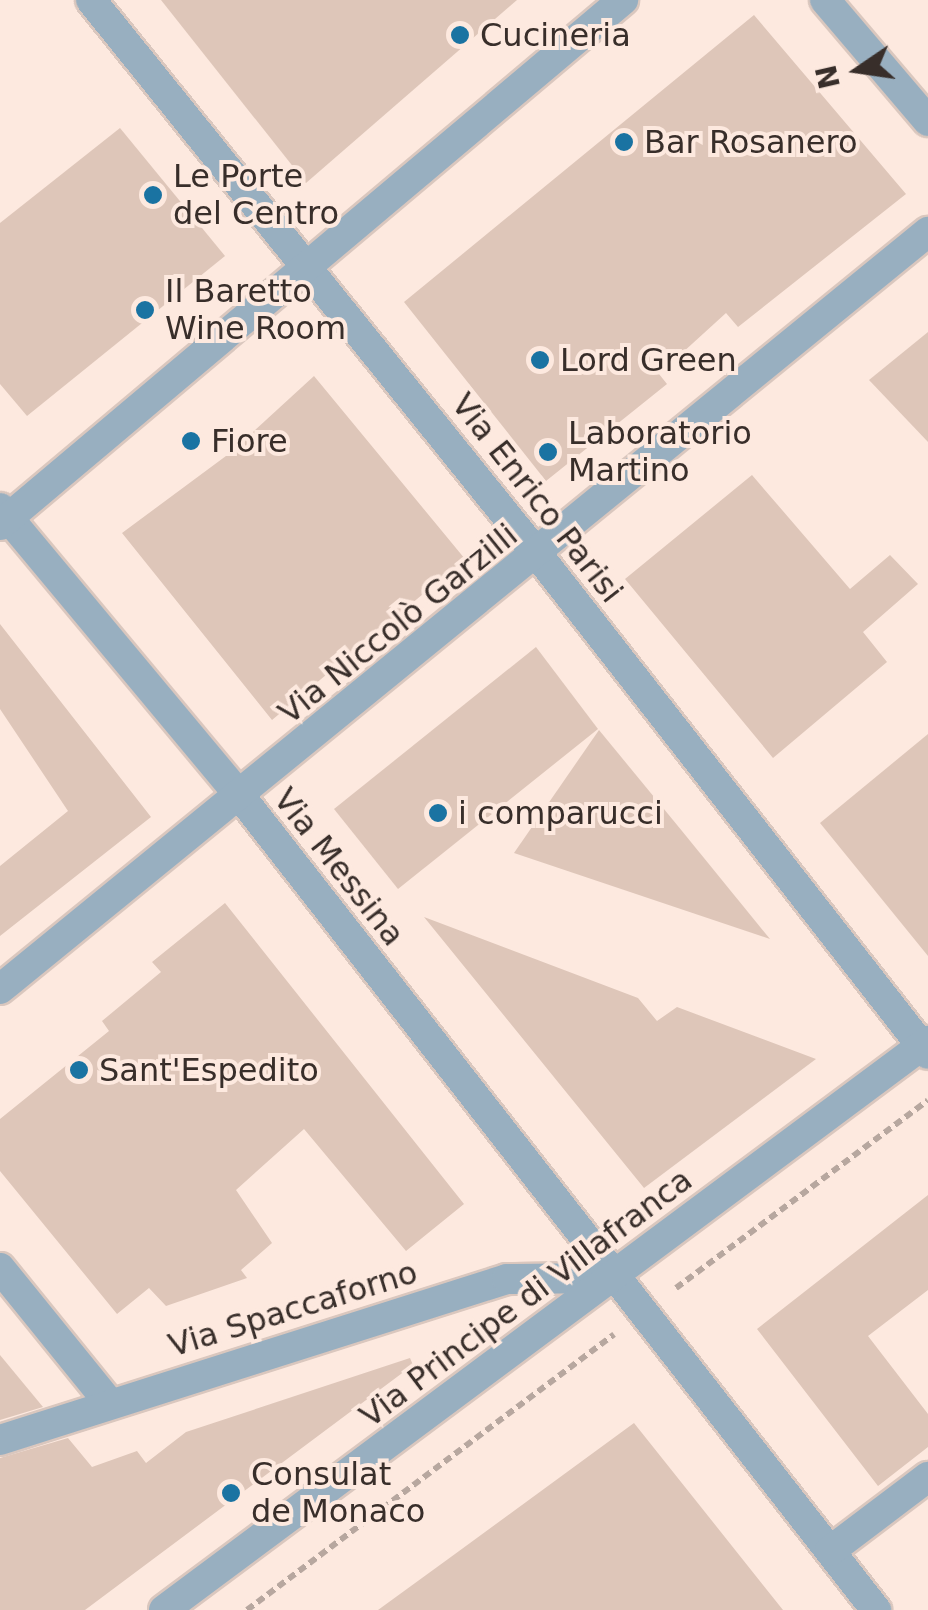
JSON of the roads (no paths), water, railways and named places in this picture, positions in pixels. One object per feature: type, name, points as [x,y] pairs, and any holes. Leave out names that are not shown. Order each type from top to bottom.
[{"type":"street","name":"Via Enrico Parisi","points":[[91,0],[538,554],[926,1047]]},
{"type":"street","points":[[3,517],[623,0]]},
{"type":"street","points":[[825,0],[928,121]]},
{"type":"street","name":"Via Niccolò Garzilli","points":[[0,989],[241,797],[928,232]]},
{"type":"street","name":"Via Messina","points":[[3,517],[241,797],[640,1315],[876,1610]]},
{"type":"street","name":"Via Principe di Villafranca","points":[[164,1610],[926,1047]]},
{"type":"street","points":[[0,1268],[110,1404]]},
{"type":"street","name":"Via Spaccaforno","points":[[0,1440],[507,1278],[612,1278]]},
{"type":"street","points":[[830,1551],[928,1477]]},
{"type":"place","name":"Cucineria","points":[[460,35]]},
{"type":"place","name":"Bar Rosanero","points":[[624,142]]},
{"type":"place","name":"Le Porte del Centro","points":[[153,195]]},
{"type":"place","name":"Il Baretto Wine Room","points":[[145,310]]},
{"type":"place","name":"Lord Green","points":[[540,360]]},
{"type":"place","name":"Fiore","points":[[191,441]]},
{"type":"place","name":"Laboratorio Martino","points":[[548,452]]},
{"type":"place","name":"i comparucci","points":[[438,813]]},
{"type":"place","name":"Sant'Espedito","points":[[79,1070]]},
{"type":"place","name":"Consulat de Monaco","points":[[231,1493]]}]
